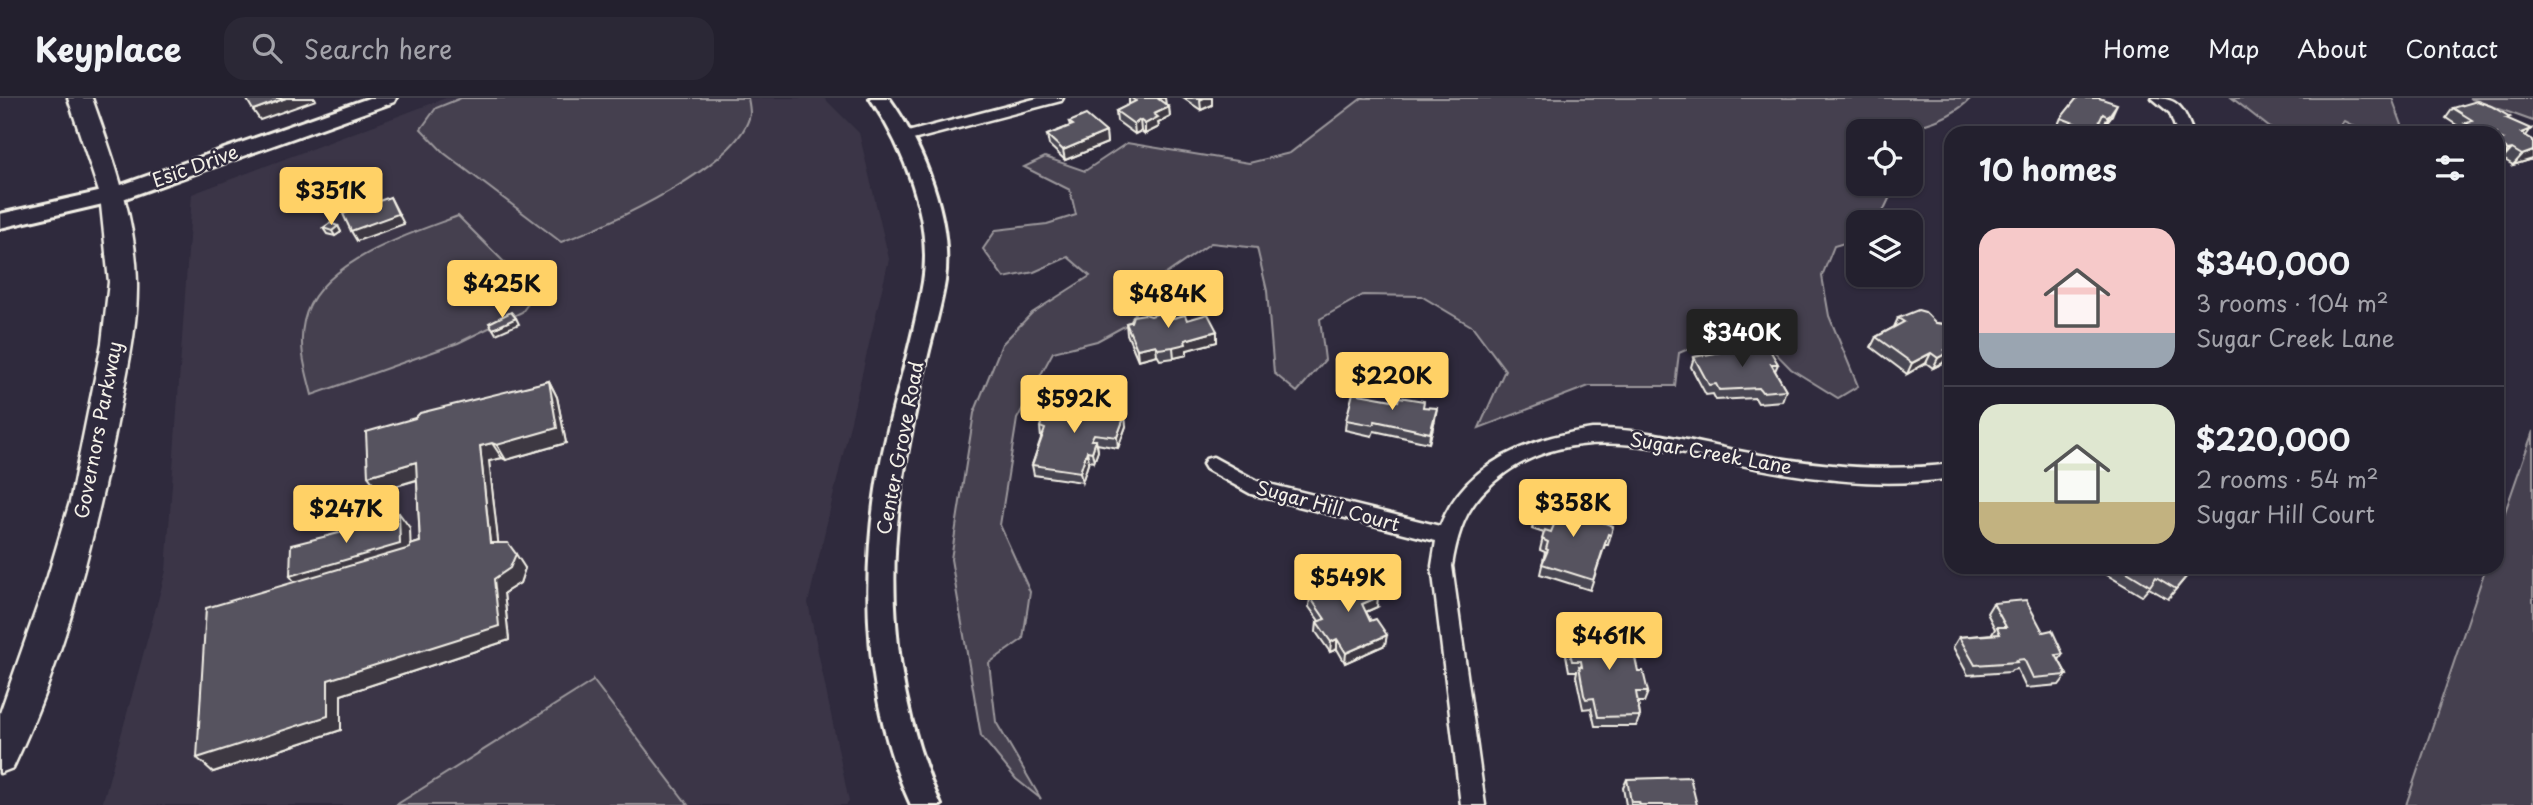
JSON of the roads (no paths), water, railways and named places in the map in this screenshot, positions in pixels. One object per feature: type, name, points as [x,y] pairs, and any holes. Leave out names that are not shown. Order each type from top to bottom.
[{"type":"main road","name":"Governors Parkway","points":[[0,756],[28,690],[86,502],[117,343],[123,282],[113,195],[80,98]]},
{"type":"street","name":"Esic Drive","points":[[0,221],[113,195],[387,98]]},
{"type":"street","name":"Center Grove Road","points":[[880,98],[905,137],[924,182],[930,210],[934,280],[887,498],[881,553],[881,611],[887,660],[899,724],[918,790],[926,805]]},
{"type":"street","points":[[905,137],[1056,98]]},
{"type":"street","points":[[2159,98],[2177,111],[2182,126]]},
{"type":"street","name":"Sugar Creek Lane","points":[[1473,805],[1442,566],[1447,536],[1457,512],[1484,478],[1532,450],[1583,438],[1640,438],[1759,462],[1870,477],[1944,472]]},
{"type":"street","name":"Sugar Hill Court","points":[[1213,464],[1251,487],[1447,536]]}]
